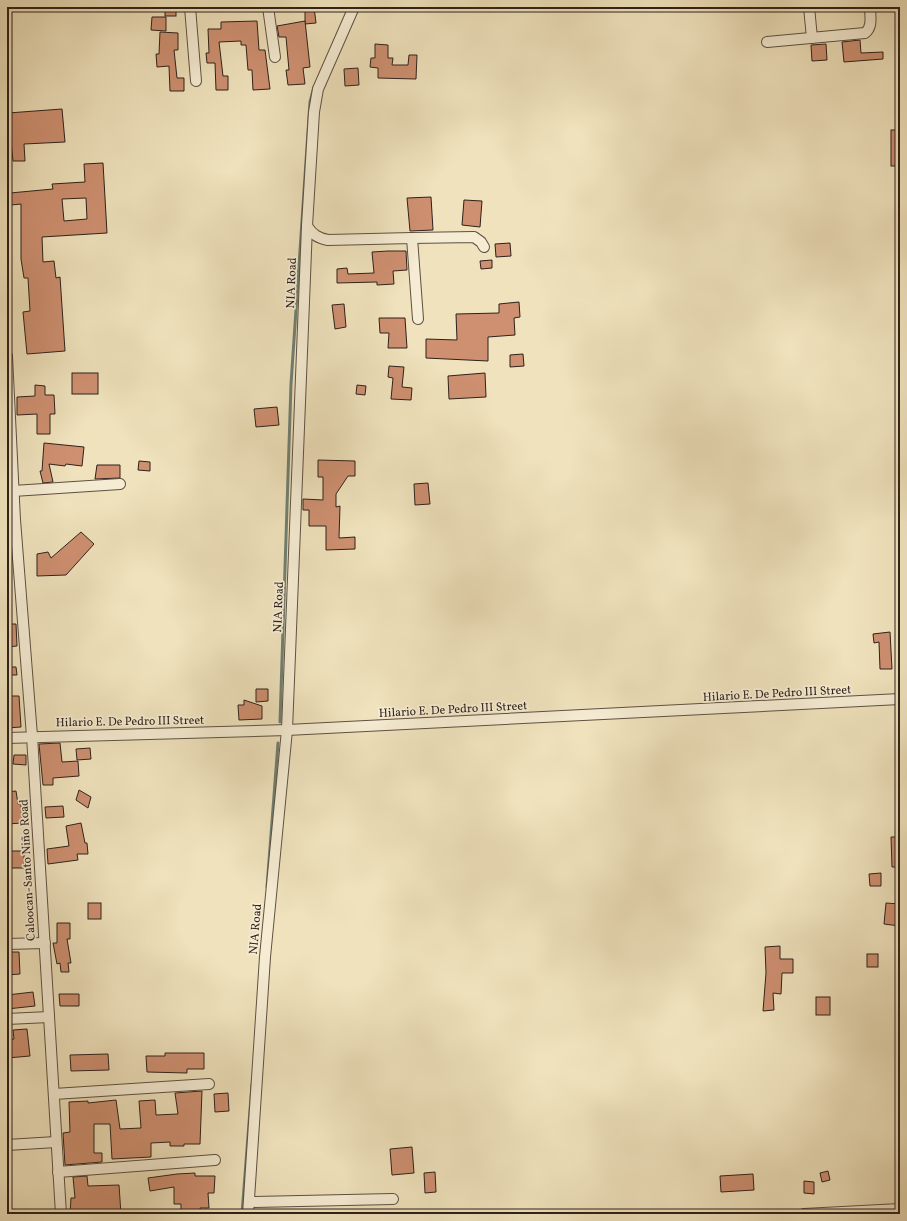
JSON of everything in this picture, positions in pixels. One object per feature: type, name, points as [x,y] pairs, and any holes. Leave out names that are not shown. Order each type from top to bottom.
[{"type":"street","points":[[190,7],[196,81]]},
{"type":"street","points":[[268,7],[275,57]]},
{"type":"street","name":"NIA Road","points":[[248,1214],[265,957],[287,730],[307,226],[314,112],[318,89],[354,7]]},
{"type":"street","points":[[809,7],[812,38]]},
{"type":"street","points":[[767,42],[865,32],[869,30],[870,25],[870,7]]},
{"type":"street","points":[[307,226],[311,233],[318,238],[328,240],[474,237],[482,242],[484,247]]},
{"type":"street","points":[[412,238],[418,319]]},
{"type":"street","name":"Caloocan-Santo Niño Road","points":[[7,356],[13,491],[11,520],[32,736],[61,1214]]},
{"type":"street","points":[[13,491],[120,484]]},
{"type":"street","name":"Hilario E. De Pedro III Street","points":[[7,738],[32,736],[287,730],[900,699]]},
{"type":"street","points":[[7,944],[44,943]]},
{"type":"street","points":[[7,1019],[49,1017]]},
{"type":"street","points":[[54,1094],[209,1084]]},
{"type":"street","points":[[7,1146],[56,1142]]},
{"type":"street","points":[[58,1172],[215,1160]]},
{"type":"street","points":[[249,1202],[393,1199]]},
{"type":"street","points":[[804,1214],[900,1209]]},
{"type":"building","points":[[165,7],[176,7],[176,16],[165,16]]},
{"type":"building","points":[[305,7],[314,7],[316,23],[305,24]]},
{"type":"building","points":[[152,17],[166,17],[166,31],[151,30]]},
{"type":"building","points":[[257,21],[259,50],[265,50],[270,89],[253,90],[252,70],[248,70],[246,45],[241,45],[241,41],[219,42],[223,76],[228,76],[228,90],[216,90],[215,63],[207,63],[206,53],[209,53],[208,29],[221,29],[221,22]]},
{"type":"building","points":[[305,21],[310,67],[303,68],[305,84],[288,85],[286,70],[289,70],[286,37],[279,37],[277,26]]},
{"type":"building","points":[[160,32],[178,33],[178,50],[174,50],[177,78],[184,78],[184,91],[170,91],[169,66],[157,67],[156,54],[159,54]]},
{"type":"building","points":[[860,40],[861,53],[883,52],[883,59],[844,62],[842,42]]},
{"type":"building","points":[[375,44],[388,45],[388,58],[393,58],[392,65],[408,65],[409,55],[417,55],[416,79],[378,78],[378,68],[370,67],[371,58],[375,58]]},
{"type":"building","points":[[826,44],[827,60],[812,61],[811,45]]},
{"type":"building","points":[[358,68],[359,85],[345,86],[344,69]]},
{"type":"building","points":[[62,109],[65,142],[24,144],[25,161],[13,161],[8,113]]},
{"type":"building","points":[[891,130],[900,130],[900,166],[891,166]]},
{"type":"building","points":[[103,163],[107,233],[42,237],[43,262],[54,261],[56,278],[60,277],[65,351],[27,354],[23,312],[30,311],[28,278],[24,278],[21,259],[21,204],[11,205],[10,193],[53,189],[52,184],[85,182],[84,164]],"holes":[[[86,198],[87,219],[64,221],[62,199]]]},
{"type":"building","points":[[431,197],[433,230],[410,231],[407,198]]},
{"type":"building","points":[[464,200],[482,201],[480,227],[462,225]]},
{"type":"building","points":[[510,243],[511,256],[496,257],[495,244]]},
{"type":"building","points":[[406,251],[407,270],[393,271],[394,284],[377,285],[377,282],[337,283],[337,269],[347,268],[348,274],[374,273],[372,252]]},
{"type":"building","points":[[492,260],[492,268],[481,269],[480,261]]},
{"type":"building","points":[[519,302],[520,317],[514,318],[515,335],[488,337],[488,361],[426,358],[426,339],[457,340],[456,314],[499,313],[499,304]]},
{"type":"building","points":[[344,304],[346,327],[335,329],[332,305]]},
{"type":"building","points":[[379,318],[405,318],[407,348],[388,348],[389,333],[380,333]]},
{"type":"building","points":[[523,354],[524,366],[510,367],[510,355]]},
{"type":"building","points":[[389,366],[404,367],[402,387],[412,388],[411,400],[391,399],[393,378],[388,377]]},
{"type":"building","points":[[72,373],[98,373],[98,394],[72,394]]},
{"type":"building","points":[[485,373],[486,397],[449,399],[448,376]]},
{"type":"building","points":[[35,385],[45,386],[45,395],[54,395],[55,414],[50,414],[50,434],[37,434],[37,414],[17,415],[17,397],[35,396]]},
{"type":"building","points":[[357,385],[366,386],[365,395],[356,394]]},
{"type":"building","points":[[277,407],[279,425],[256,427],[254,409]]},
{"type":"building","points":[[44,443],[84,447],[82,466],[49,464],[53,482],[43,483],[40,471],[42,471]]},
{"type":"building","points":[[318,460],[355,461],[355,476],[348,476],[336,494],[336,507],[340,506],[339,538],[355,537],[355,549],[326,550],[326,526],[309,526],[309,510],[303,510],[303,499],[323,500],[323,477],[318,477]]},
{"type":"building","points":[[139,461],[150,462],[150,471],[138,470]]},
{"type":"building","points":[[97,465],[120,465],[120,478],[95,479]]},
{"type":"building","points":[[428,483],[430,504],[415,505],[414,484]]},
{"type":"building","points":[[81,532],[94,544],[66,575],[37,576],[37,554],[48,552],[51,558]]},
{"type":"building","points":[[7,624],[16,624],[17,646],[7,647]]},
{"type":"building","points":[[890,632],[892,669],[880,669],[879,642],[874,643],[873,634]]},
{"type":"building","points":[[7,667],[16,667],[17,675],[7,675]]},
{"type":"building","points":[[256,689],[268,689],[268,701],[256,702]]},
{"type":"building","points":[[7,696],[19,696],[21,727],[7,728]]},
{"type":"building","points":[[244,700],[262,706],[262,719],[239,720],[238,705],[244,705]]},
{"type":"building","points":[[60,743],[62,762],[78,761],[79,776],[53,778],[53,785],[43,785],[39,744]]},
{"type":"building","points":[[90,748],[91,759],[77,760],[76,749]]},
{"type":"building","points":[[14,755],[26,755],[26,765],[13,764]]},
{"type":"building","points":[[79,790],[91,797],[88,808],[76,800]]},
{"type":"building","points":[[16,791],[18,804],[21,804],[22,823],[7,824],[7,792]]},
{"type":"building","points":[[63,806],[64,817],[46,818],[45,807]]},
{"type":"building","points":[[81,823],[85,843],[87,843],[88,854],[77,854],[78,860],[48,864],[47,849],[69,846],[66,826]]},
{"type":"building","points":[[891,837],[900,837],[900,867],[892,867]]},
{"type":"building","points":[[7,851],[24,851],[24,868],[8,868]]},
{"type":"building","points":[[881,873],[881,886],[870,886],[869,874]]},
{"type":"building","points":[[88,903],[101,903],[101,919],[88,919]]},
{"type":"building","points":[[886,903],[900,904],[900,926],[884,924]]},
{"type":"building","points":[[57,923],[70,923],[70,939],[67,939],[71,963],[68,963],[69,972],[61,972],[60,963],[57,964],[53,943],[57,943]]},
{"type":"building","points":[[780,946],[780,959],[793,959],[793,973],[782,973],[781,994],[773,993],[774,1010],[763,1011],[766,973],[765,947]]},
{"type":"building","points":[[7,952],[19,952],[20,974],[7,975]]},
{"type":"building","points":[[867,954],[878,954],[878,967],[867,967]]},
{"type":"building","points":[[33,992],[35,1006],[7,1009],[7,995]]},
{"type":"building","points":[[59,994],[79,994],[79,1006],[60,1006]]},
{"type":"building","points":[[816,997],[830,997],[830,1015],[816,1015]]},
{"type":"building","points":[[27,1029],[30,1056],[7,1058],[7,1040],[14,1039],[13,1030]]},
{"type":"building","points":[[165,1053],[204,1053],[204,1069],[187,1069],[187,1073],[147,1072],[146,1056],[165,1056]]},
{"type":"building","points":[[108,1054],[109,1070],[71,1071],[70,1055]]},
{"type":"building","points":[[202,1091],[200,1144],[170,1146],[170,1142],[151,1143],[151,1157],[112,1159],[110,1124],[94,1124],[94,1153],[102,1153],[102,1162],[65,1165],[63,1133],[70,1132],[69,1102],[88,1101],[88,1103],[116,1100],[120,1129],[141,1128],[139,1101],[155,1100],[156,1115],[178,1114],[175,1093]]},
{"type":"building","points":[[228,1093],[229,1111],[215,1112],[214,1094]]},
{"type":"building","points":[[412,1147],[414,1173],[392,1175],[390,1149]]},
{"type":"building","points":[[828,1171],[830,1180],[822,1182],[820,1173]]},
{"type":"building","points":[[435,1172],[436,1192],[425,1193],[424,1173]]},
{"type":"building","points":[[195,1173],[195,1176],[215,1176],[214,1193],[208,1193],[209,1208],[200,1208],[201,1214],[181,1214],[181,1204],[174,1204],[174,1187],[150,1191],[148,1178]]},
{"type":"building","points":[[753,1174],[754,1190],[721,1192],[720,1176]]},
{"type":"building","points":[[87,1176],[88,1186],[119,1185],[121,1214],[70,1214],[71,1198],[75,1198],[73,1177]]},
{"type":"building","points":[[804,1181],[814,1182],[814,1194],[804,1193]]},
{"type":"waterway","points":[[280,722],[291,384],[310,102],[314,87]]},
{"type":"waterway","points":[[267,887],[278,743]]},
{"type":"waterway","points":[[242,1214],[252,1084]]}]
